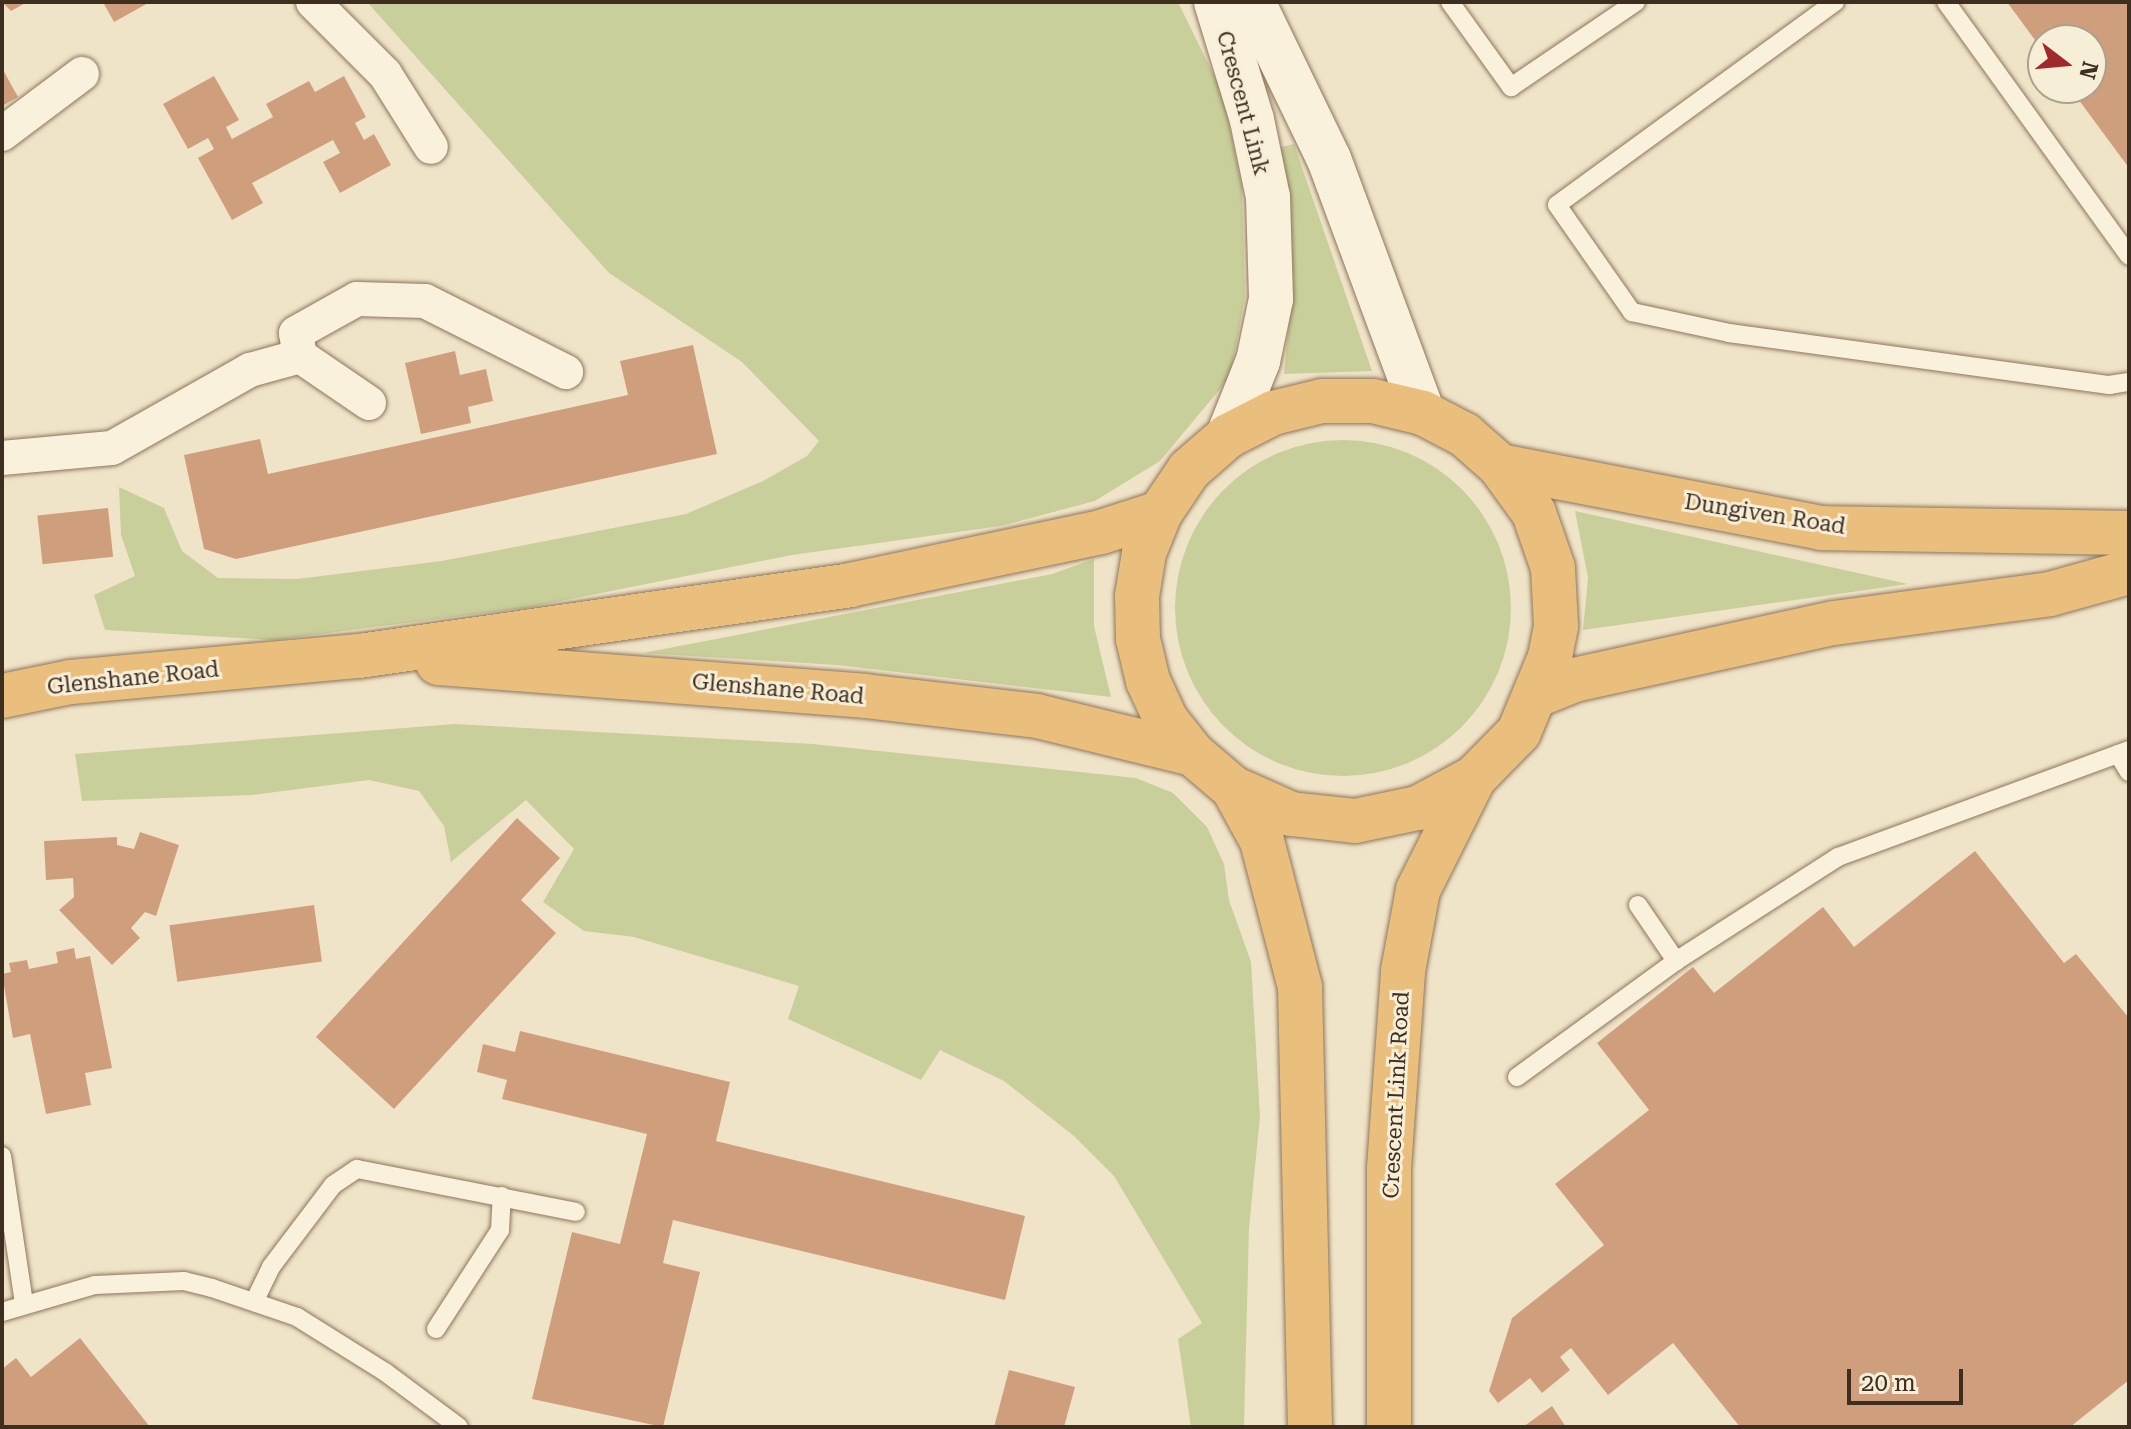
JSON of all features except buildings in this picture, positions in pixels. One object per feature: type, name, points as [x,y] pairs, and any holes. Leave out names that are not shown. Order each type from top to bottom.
[{"type":"highway","points":[[1322,401],[1373,401],[1423,413],[1465,435],[1500,466],[1534,513],[1553,568],[1556,626],[1537,695],[1519,732],[1474,778],[1418,808],[1355,821],[1291,814],[1233,788],[1193,754],[1166,720],[1148,681],[1138,639],[1139,581],[1160,513],[1189,470],[1228,436],[1273,413],[1322,401]]},
{"type":"highway","name":"Dungiven Road","points":[[1500,466],[1821,528],[2129,533]]},
{"type":"highway","name":"Glenshane Road","points":[[2,696],[71,682],[359,656],[850,585],[1101,532],[1160,513]]},
{"type":"highway","points":[[1537,695],[1574,680],[1834,623],[2050,594],[2129,572]]},
{"type":"highway","name":"Glenshane Road","points":[[359,656],[1037,716],[1193,754]]},
{"type":"highway","name":"Crescent Link Road","points":[[1389,1427],[1389,1168],[1403,971],[1418,890],[1474,778]]},
{"type":"highway","points":[[1233,788],[1262,841],[1300,987],[1310,1427]]},
{"type":"street","points":[[313,2],[385,74],[431,147]]},
{"type":"street","name":"Crescent Link","points":[[1216,2],[1252,120],[1268,197],[1271,299],[1258,361],[1228,436]]},
{"type":"street","name":"Crescent Link","points":[[1253,2],[1329,159],[1423,413]]},
{"type":"street","points":[[2,134],[82,74]]},
{"type":"street","points":[[369,403],[300,356],[296,333],[357,299],[425,301],[566,372]]},
{"type":"street","points":[[2,458],[112,448],[250,370],[300,356]]},
{"type":"lane","points":[[1450,2],[1511,87],[1636,2]]},
{"type":"lane","points":[[1835,2],[1557,205],[1632,312],[1729,333],[2109,385],[2129,382]]},
{"type":"lane","points":[[1946,2],[2129,256]]},
{"type":"lane","points":[[1517,1077],[1676,961],[1838,857],[2124,752],[2129,772]]},
{"type":"lane","points":[[1638,905],[1676,961]]},
{"type":"lane","points":[[2,1156],[24,1303]]},
{"type":"lane","points":[[255,1300],[271,1267],[333,1185],[357,1169],[576,1212]]},
{"type":"lane","points":[[436,1329],[500,1230],[502,1196]]},
{"type":"lane","points":[[2,1312],[24,1303],[95,1285],[184,1281],[255,1300],[297,1317],[364,1358],[459,1427]]},
{"type":"green space","points":[[367,2],[1178,2],[1223,94],[1242,187],[1245,297],[1230,377],[1160,461],[1095,501],[1001,526],[792,555],[531,607],[273,640],[105,630],[94,595],[135,576],[121,535],[119,487],[164,508],[182,551],[218,578],[297,579],[442,561],[686,514],[763,481],[807,456],[819,441],[742,362],[609,273]]},
{"type":"green space","points":[[1294,144],[1372,371],[1284,374],[1292,289],[1273,149]]},
{"type":"green space","points":[[1326,440],[1360,440],[1392,447],[1422,459],[1450,478],[1473,501],[1499,544],[1511,591],[1508,641],[1492,687],[1473,715],[1450,738],[1422,757],[1392,769],[1360,776],[1326,776],[1294,769],[1264,757],[1236,738],[1213,715],[1194,687],[1182,657],[1175,625],[1175,591],[1182,559],[1194,529],[1213,501],[1236,478],[1264,459],[1294,447]]},
{"type":"green space","points":[[1575,511],[1908,584],[1583,630],[1588,578]]},
{"type":"green space","points":[[1094,559],[1094,626],[1111,697],[837,665],[643,653],[1052,574]]},
{"type":"green space","points":[[455,724],[813,744],[1136,778],[1173,793],[1207,827],[1224,864],[1229,900],[1251,962],[1260,1116],[1249,1228],[1244,1427],[1191,1427],[1178,1339],[1202,1323],[1114,1176],[1074,1136],[1004,1081],[940,1050],[921,1080],[788,1019],[799,986],[634,937],[584,931],[543,902],[574,849],[526,800],[451,862],[444,826],[419,791],[369,780],[253,795],[82,801],[75,754]]}]
